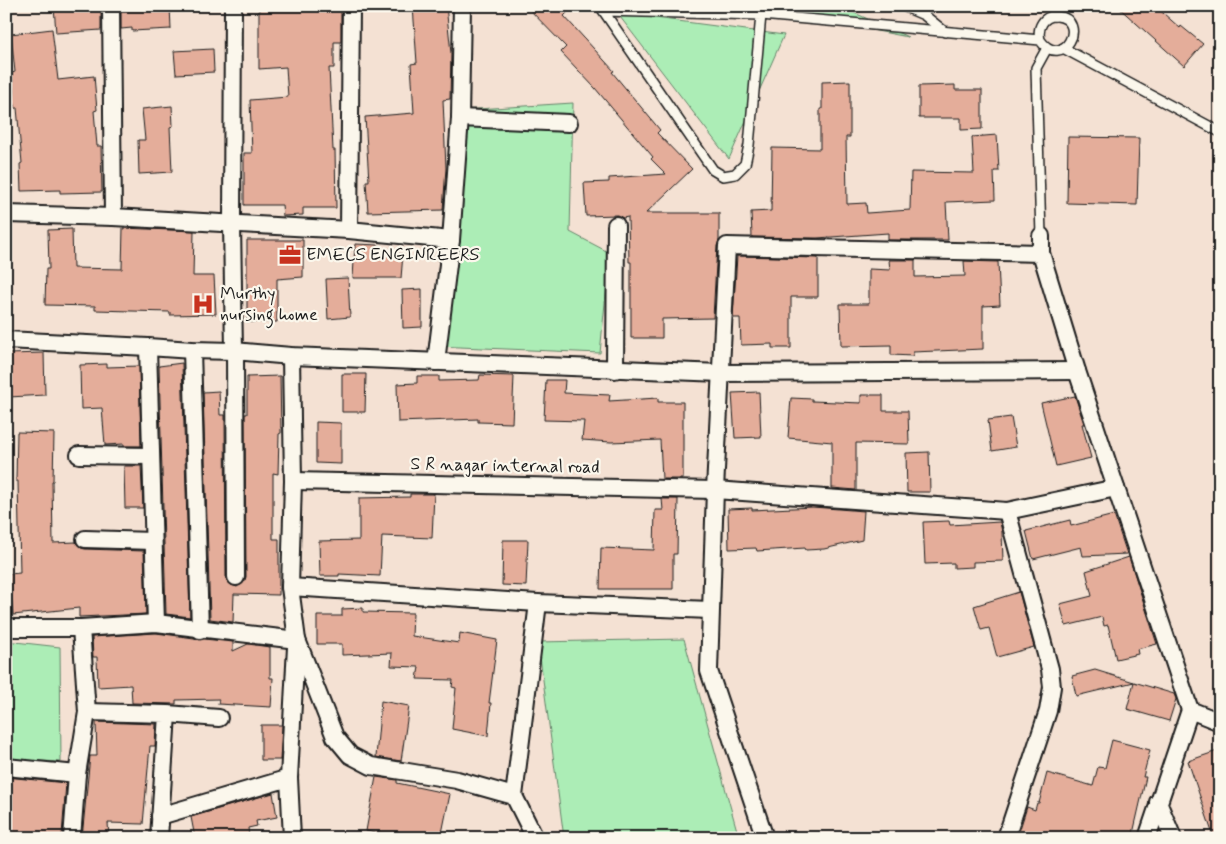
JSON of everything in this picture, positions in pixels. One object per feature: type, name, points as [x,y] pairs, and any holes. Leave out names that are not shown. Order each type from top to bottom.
[{"type":"street","points":[[110,6],[113,217]]},
{"type":"street","points":[[233,6],[232,224],[235,351],[236,577]]},
{"type":"street","points":[[349,230],[351,6]]},
{"type":"street","points":[[436,362],[451,240],[460,118],[462,6]]},
{"type":"street","points":[[460,118],[569,123]]},
{"type":"street","points":[[6,214],[113,217],[349,230],[451,240]]},
{"type":"street","points":[[615,370],[616,225]]},
{"type":"street","points":[[1041,236],[1041,254],[1077,371],[1190,710],[1147,838]]},
{"type":"street","points":[[765,838],[709,671],[715,490],[727,246],[1041,254]]},
{"type":"street","points":[[6,340],[148,346],[291,356],[615,370],[721,373],[1077,371]]},
{"type":"street","points":[[148,346],[156,623]]},
{"type":"street","points":[[192,350],[200,630]]},
{"type":"street","points":[[291,356],[293,481],[290,586],[296,640],[289,778],[292,838]]},
{"type":"street","points":[[79,455],[151,456]]},
{"type":"street","name":"S R nagar internal road","points":[[293,481],[715,490],[1007,511],[1116,488]]},
{"type":"street","points":[[1006,838],[1048,711],[1052,687],[1050,669],[1007,511]]},
{"type":"street","points":[[86,539],[154,541]]},
{"type":"street","points":[[290,586],[538,603],[710,610]]},
{"type":"street","points":[[535,838],[514,796],[538,603]]},
{"type":"street","points":[[6,628],[81,628],[156,623],[200,630],[296,640]]},
{"type":"street","points":[[72,838],[77,774],[87,712],[81,628]]},
{"type":"street","points":[[296,640],[334,736],[350,755],[371,766],[457,780],[514,796]]},
{"type":"street","points":[[1190,710],[1220,722]]},
{"type":"street","points":[[87,712],[167,714],[220,718]]},
{"type":"street","points":[[159,838],[167,714]]},
{"type":"street","points":[[6,767],[77,774]]},
{"type":"street","points":[[160,816],[289,778]]},
{"type":"street","points":[[1158,802],[1173,838]]},
{"type":"lane","points":[[903,6],[924,15],[946,33]]},
{"type":"lane","points":[[1052,6],[1055,16]]},
{"type":"lane","points":[[602,9],[712,170],[723,176],[735,174],[745,164],[749,145],[761,15]]},
{"type":"lane","points":[[602,9],[761,15],[1040,40]]},
{"type":"lane","points":[[1055,16],[1066,19],[1072,29],[1071,40],[1058,50],[1047,48],[1040,40],[1039,29],[1041,24],[1044,20],[1055,16]]},
{"type":"lane","points":[[1041,236],[1036,68],[1047,48]]},
{"type":"lane","points":[[1063,48],[1220,132]]},
{"type":"green space","points":[[747,6],[839,6],[908,37]]},
{"type":"green space","points":[[617,13],[784,35],[729,159]]},
{"type":"green space","points":[[573,103],[570,232],[610,253],[600,353],[436,346],[461,110]]},
{"type":"green space","points":[[684,639],[739,838],[564,838],[538,642]]},
{"type":"green space","points":[[6,641],[60,647],[61,762],[6,759]]},
{"type":"building","points":[[54,6],[101,6],[101,30],[56,33]]},
{"type":"building","points":[[121,6],[170,6],[171,29],[132,31],[132,28],[121,29]]},
{"type":"building","points":[[259,6],[341,6],[341,42],[334,42],[334,68],[329,68],[333,150],[335,150],[336,208],[303,208],[303,215],[283,216],[282,205],[244,205],[244,153],[252,153],[250,100],[288,97],[286,67],[259,69]]},
{"type":"building","points":[[413,6],[446,6],[451,53],[450,99],[443,100],[446,168],[443,210],[368,212],[366,181],[369,181],[365,117],[414,113],[411,64],[417,63]]},
{"type":"building","points":[[526,6],[574,6],[564,16],[614,71],[612,72],[660,130],[657,133],[692,169],[646,213],[719,213],[719,240],[717,246],[713,318],[662,319],[662,338],[631,338],[631,262],[629,262],[628,217],[623,218],[617,215],[586,216],[584,183],[609,182],[609,178],[666,174],[651,159],[653,157],[595,88],[561,52],[566,47]]},
{"type":"building","points":[[1117,6],[1155,6],[1180,28],[1181,26],[1203,44],[1184,66]]},
{"type":"building","points":[[52,29],[58,80],[94,76],[97,110],[94,111],[97,146],[101,146],[102,192],[60,193],[60,190],[21,191],[20,164],[22,163],[12,73],[15,72],[11,34]]},
{"type":"building","points":[[213,49],[214,72],[176,74],[174,51]]},
{"type":"building","points":[[850,81],[850,137],[846,137],[847,204],[866,203],[867,213],[910,210],[911,172],[974,173],[972,137],[997,135],[999,171],[994,171],[995,200],[946,202],[948,240],[888,240],[888,233],[817,238],[752,237],[751,212],[771,211],[772,148],[820,149],[822,82]]},
{"type":"building","points":[[955,85],[955,90],[982,90],[982,129],[961,130],[961,118],[919,118],[919,86]]},
{"type":"building","points":[[172,106],[173,126],[170,127],[172,172],[139,174],[138,140],[145,140],[142,109]]},
{"type":"building","points":[[1068,137],[1139,138],[1137,205],[1067,203]]},
{"type":"building","points":[[123,228],[194,231],[193,276],[214,276],[216,314],[170,315],[170,312],[95,310],[95,306],[45,305],[46,269],[49,269],[48,230],[72,229],[73,268],[122,269]]},
{"type":"building","points":[[247,240],[303,240],[303,277],[277,279],[277,322],[247,322]]},
{"type":"building","points":[[355,244],[379,245],[379,253],[403,254],[401,278],[353,278]]},
{"type":"building","points":[[737,256],[818,258],[818,297],[791,297],[791,348],[772,348],[772,344],[741,345],[740,318],[733,318]]},
{"type":"building","points":[[889,260],[915,260],[915,277],[965,276],[964,261],[998,262],[1000,305],[983,306],[983,349],[913,352],[913,356],[891,355],[891,345],[841,346],[840,304],[869,304],[869,269],[890,270]]},
{"type":"building","points":[[348,278],[350,317],[328,319],[326,279]]},
{"type":"building","points":[[422,289],[422,327],[403,328],[402,290]]},
{"type":"building","points":[[44,353],[45,395],[9,397],[8,354]]},
{"type":"building","points":[[182,363],[190,617],[166,614],[159,366]]},
{"type":"building","points":[[107,364],[107,367],[139,366],[141,446],[124,446],[124,444],[105,445],[102,408],[81,409],[80,365]]},
{"type":"building","points":[[342,374],[366,374],[365,412],[342,412]]},
{"type":"building","points":[[480,375],[514,376],[512,423],[478,422],[478,419],[398,422],[397,384],[417,383],[417,376],[439,376],[439,381],[479,380]]},
{"type":"building","points":[[280,376],[281,433],[279,434],[278,474],[273,473],[273,539],[279,539],[279,595],[234,594],[233,622],[210,619],[203,392],[219,391],[220,415],[225,415],[226,577],[231,585],[237,587],[244,582],[246,577],[245,414],[247,414],[247,377]]},
{"type":"building","points":[[546,380],[565,380],[564,393],[610,395],[609,401],[658,398],[658,402],[683,402],[683,479],[662,479],[660,440],[611,442],[582,440],[584,421],[544,420]]},
{"type":"building","points":[[759,392],[761,437],[735,438],[732,393]]},
{"type":"building","points":[[861,395],[883,395],[883,411],[908,411],[909,444],[856,443],[856,490],[832,488],[832,442],[788,438],[791,398],[861,403]]},
{"type":"building","points":[[1075,396],[1084,424],[1082,424],[1091,458],[1056,466],[1041,403]]},
{"type":"building","points":[[1011,417],[1016,447],[992,451],[988,420]]},
{"type":"building","points":[[316,422],[341,423],[341,464],[316,463]]},
{"type":"building","points":[[17,432],[54,433],[52,481],[53,543],[76,542],[81,548],[85,549],[144,551],[146,614],[79,617],[79,608],[13,615],[9,574],[20,573],[18,481],[16,481]]},
{"type":"building","points":[[929,452],[930,492],[907,492],[906,453]]},
{"type":"building","points":[[124,466],[141,466],[143,508],[125,508]]},
{"type":"building","points":[[410,494],[434,494],[432,538],[382,536],[380,576],[339,574],[339,576],[320,576],[319,541],[359,540],[359,498],[410,497]]},
{"type":"building","points":[[662,499],[678,499],[677,554],[673,554],[673,589],[600,589],[601,548],[654,550],[655,510],[663,510]]},
{"type":"building","points":[[813,507],[864,511],[862,540],[824,549],[806,550],[805,548],[757,551],[756,548],[729,549],[728,509],[752,508],[752,510]]},
{"type":"building","points":[[1114,515],[1127,554],[1083,556],[1081,547],[1033,559],[1026,531],[1070,520],[1071,526]]},
{"type":"building","points":[[949,521],[950,525],[1000,522],[1003,561],[973,562],[973,567],[954,568],[954,563],[925,564],[923,522]]},
{"type":"building","points":[[503,540],[528,540],[526,586],[502,585]]},
{"type":"building","points":[[1129,557],[1157,644],[1137,649],[1138,654],[1116,659],[1108,625],[1104,626],[1102,617],[1066,626],[1060,604],[1092,596],[1086,571]]},
{"type":"building","points":[[1019,592],[1034,647],[997,657],[989,628],[981,630],[974,606]]},
{"type":"building","points":[[363,608],[363,612],[413,613],[412,636],[459,643],[460,633],[497,640],[489,703],[491,703],[488,736],[452,729],[456,688],[452,687],[453,680],[417,679],[419,667],[391,666],[392,653],[342,655],[342,644],[317,644],[317,616],[342,616],[342,609]]},
{"type":"building","points":[[156,633],[200,640],[233,642],[233,651],[248,644],[270,647],[270,678],[273,678],[271,707],[218,704],[219,699],[176,700],[176,704],[132,703],[131,685],[98,687],[97,657],[93,657],[92,637]]},
{"type":"building","points":[[1095,670],[1134,682],[1076,696],[1072,676]]},
{"type":"building","points":[[1134,682],[1174,694],[1176,699],[1169,721],[1127,709]]},
{"type":"building","points":[[381,701],[409,706],[401,761],[376,757]]},
{"type":"building","points":[[96,722],[156,724],[155,746],[150,746],[143,824],[108,823],[109,838],[82,838],[90,756],[97,756]]},
{"type":"building","points":[[261,725],[282,725],[280,760],[261,760]]},
{"type":"building","points":[[1112,740],[1150,750],[1132,838],[1017,838],[1027,807],[1035,810],[1037,803],[1039,803],[1047,773],[1093,786],[1098,767],[1105,768]]},
{"type":"building","points":[[1220,750],[1220,838],[1214,838],[1188,761]]},
{"type":"building","points":[[6,777],[66,783],[62,835],[6,835]]},
{"type":"building","points":[[376,777],[397,780],[397,783],[450,794],[441,838],[402,838],[366,831]]},
{"type":"building","points":[[273,793],[277,817],[256,821],[257,826],[248,828],[249,836],[241,838],[195,838],[191,817]]},
{"type":"place","name":"EMECS ENGINREERS","points":[[290,255]]},
{"type":"place","name":"Murthy nursing home","points":[[203,304]]}]
